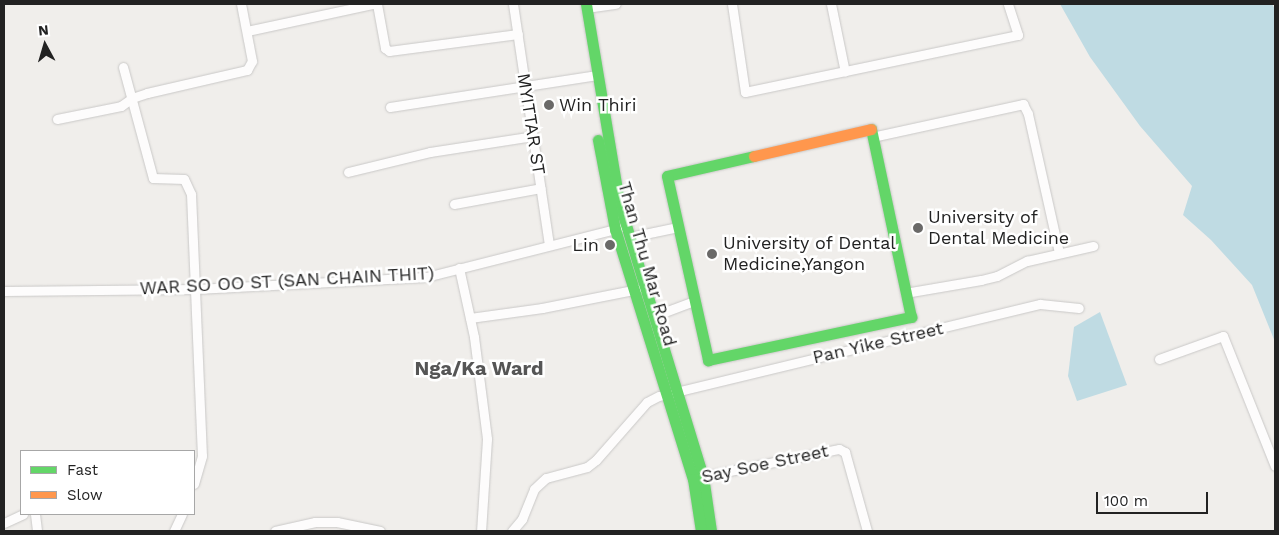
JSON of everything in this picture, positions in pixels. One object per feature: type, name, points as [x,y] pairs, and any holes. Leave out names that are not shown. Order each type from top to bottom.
[{"type":"street","points":[[57,119],[120,106],[132,98],[246,70],[252,61],[241,4]]},
{"type":"street","points":[[246,31],[375,4],[385,48],[389,51],[518,34]]},
{"type":"street","name":"MYITTAR ST","points":[[513,4],[549,244]]},
{"type":"street","points":[[583,5],[616,4]]},
{"type":"street","points":[[732,4],[745,92],[1018,35],[1008,4]]},
{"type":"street","points":[[832,4],[844,72]]},
{"type":"street","name":"Than Thu Mar Road","points":[[583,5],[608,204],[620,228],[634,290],[673,392]]},
{"type":"street","points":[[123,67],[153,178],[184,179],[192,194],[202,456],[195,480]]},
{"type":"street","points":[[390,107],[591,76]]},
{"type":"street","points":[[872,137],[1023,104],[1028,114],[1059,252]]},
{"type":"street","points":[[871,129],[872,137],[911,317],[708,360],[667,176],[871,129]]},
{"type":"street","points":[[348,172],[430,152],[533,136]]},
{"type":"street","points":[[454,204],[541,188]]},
{"type":"street","points":[[630,237],[678,227]]},
{"type":"street","name":"Than Thu Mar Road","points":[[620,228],[630,237],[646,287],[711,531]]},
{"type":"street","name":"WAR SO OO ST (SAN CHAIN THIT)","points":[[4,291],[196,289],[426,277],[549,244],[620,228]]},
{"type":"street","points":[[906,293],[982,280],[996,276],[1027,261],[1059,252],[1093,246]]},
{"type":"street","points":[[459,268],[470,318],[487,439],[480,531]]},
{"type":"street","points":[[470,318],[542,308],[646,287]]},
{"type":"street","points":[[654,316],[694,301]]},
{"type":"street","name":"Pan Yike Street","points":[[512,531],[522,519],[534,489],[546,478],[587,466],[596,460],[647,402],[673,392],[1040,304],[1079,308]]},
{"type":"street","points":[[1159,359],[1223,336],[1275,466]]},
{"type":"street","name":"Say Soe Street","points":[[698,478],[839,449],[845,452],[868,531]]},
{"type":"street","name":"Than Thu Mar Road","points":[[698,478],[701,531]]},
{"type":"street","points":[[4,523],[22,515]]},
{"type":"street","points":[[35,515],[37,531]]},
{"type":"street","points":[[174,531],[182,515]]},
{"type":"street","points":[[275,531],[316,522],[337,522],[380,531]]},
{"type":"water","points":[[1060,4],[1272,4],[1275,9],[1275,342],[1252,285],[1211,240],[1183,215],[1192,186],[1140,126],[1090,57]]},
{"type":"water","points":[[1100,312],[1127,385],[1077,401],[1068,376],[1074,327]]},
{"type":"traffic: fast","points":[[586,4],[619,202],[703,476],[711,531]]},
{"type":"traffic: fast","points":[[754,156],[667,176],[708,360],[911,317],[871,129]]},
{"type":"traffic: fast","points":[[598,140],[615,229],[693,479],[701,531]]},
{"type":"traffic: slow","points":[[754,156],[871,129]]},
{"type":"place","name":"Win Thiri","points":[[549,105]]},
{"type":"place","name":"University of Dental Medicine","points":[[918,228]]},
{"type":"place","name":"Lin","points":[[610,245]]},
{"type":"place","name":"University of Dental Medicine,Yangon","points":[[712,254]]},
{"type":"district","name":"Nga/Ka Ward","points":[[479,368]]}]
